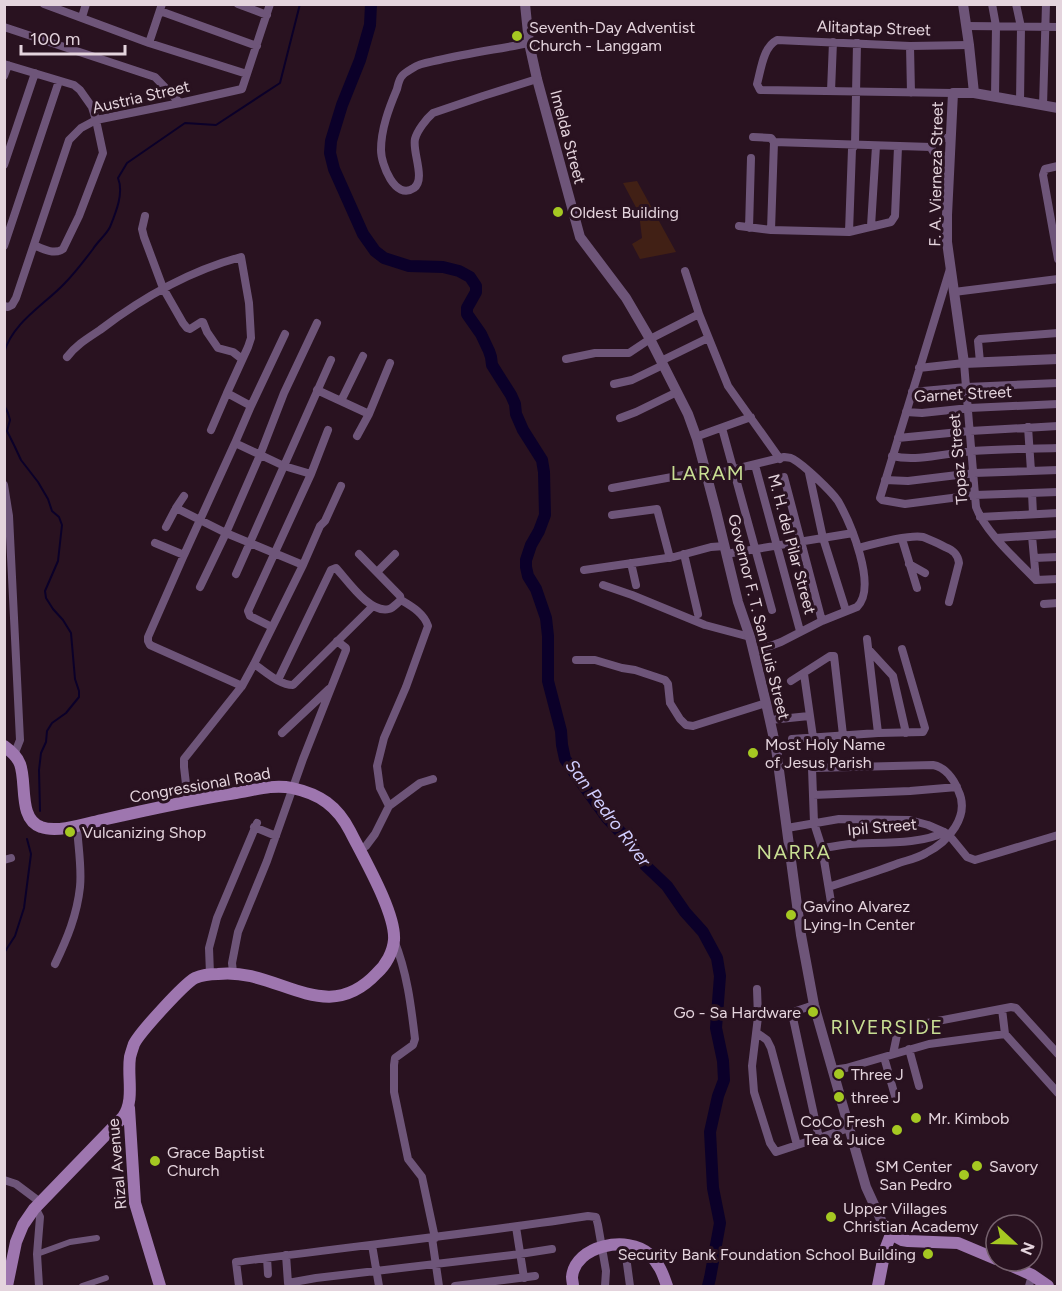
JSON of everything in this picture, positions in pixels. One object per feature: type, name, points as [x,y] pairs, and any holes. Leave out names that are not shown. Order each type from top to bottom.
[{"type":"main road","name":"Congressional Road","points":[[9,750],[19,763],[26,808],[32,821],[39,827],[50,829],[77,826],[188,801],[271,787],[293,788],[311,794],[330,804],[346,823],[389,910],[394,940]]},
{"type":"main road","points":[[7,1287],[16,1242],[23,1225],[37,1205],[125,1114],[129,1107],[130,1057],[135,1043],[156,1016],[188,984],[195,978],[210,974],[233,972],[303,993],[334,997],[350,994],[365,986],[379,972],[389,957],[394,940]]},
{"type":"main road","name":"Rizal Avenue","points":[[129,1107],[135,1203],[160,1287]]},
{"type":"main road","points":[[116,1125],[131,1133]]},
{"type":"main road","points":[[878,1287],[885,1250],[891,1234],[908,1241],[958,1243],[984,1254]]},
{"type":"main road","points":[[573,1287],[572,1277],[580,1260],[601,1247],[613,1245],[638,1247],[647,1252],[662,1271],[664,1286]]},
{"type":"main road","points":[[1030,1281],[1048,1287]]},
{"type":"street","points":[[44,4],[149,43],[247,74]]},
{"type":"street","points":[[82,17],[86,4]]},
{"type":"street","points":[[238,4],[267,15]]},
{"type":"street","name":"Austria Street","points":[[6,307],[12,305],[69,140],[81,128],[96,120],[242,88],[270,4]]},
{"type":"street","name":"Imelda Street","points":[[525,4],[529,43],[537,79],[580,237],[626,298]]},
{"type":"street","points":[[963,4],[974,93]]},
{"type":"street","points":[[992,4],[996,26],[995,98]]},
{"type":"street","points":[[1016,4],[1021,27],[1020,102]]},
{"type":"street","points":[[1043,106],[1046,4]]},
{"type":"street","points":[[149,43],[161,8],[257,46]]},
{"type":"street","points":[[966,26],[1058,27]]},
{"type":"street","points":[[4,27],[155,77],[180,103]]},
{"type":"street","name":"Alitaptap Street","points":[[831,91],[760,90],[757,84],[766,51],[771,43],[777,40],[910,46],[969,45]]},
{"type":"street","points":[[833,42],[831,91],[974,93],[1058,108]]},
{"type":"street","points":[[529,43],[416,66],[402,76],[385,119],[381,152],[386,171],[395,186],[407,190],[415,188],[418,184],[419,170],[415,141],[433,113],[537,79]]},
{"type":"street","points":[[849,232],[852,149],[855,145],[857,43]]},
{"type":"street","points":[[910,46],[911,93]]},
{"type":"street","points":[[4,76],[6,64],[80,90],[92,107],[103,153],[63,249],[58,252],[34,245]]},
{"type":"street","points":[[4,165],[35,73]]},
{"type":"street","points":[[4,246],[59,81]]},
{"type":"street","name":"F. A. Vierneza Street","points":[[953,93],[947,242],[964,363]]},
{"type":"street","points":[[753,137],[771,138],[774,142],[931,147]]},
{"type":"street","points":[[931,147],[940,139],[951,137]]},
{"type":"street","points":[[771,230],[774,142]]},
{"type":"street","points":[[871,226],[876,146]]},
{"type":"street","points":[[739,226],[771,230],[849,232],[891,222],[895,216],[898,147]]},
{"type":"street","points":[[931,147],[936,154],[950,157]]},
{"type":"street","points":[[749,228],[751,158]]},
{"type":"street","points":[[1058,166],[1045,169],[1043,175],[1058,259]]},
{"type":"street","points":[[146,216],[142,229],[163,288],[187,328],[190,329],[203,322],[218,348],[233,352],[242,359]]},
{"type":"street","points":[[67,357],[75,348],[123,313],[163,288],[215,264],[241,257],[249,303],[251,338],[211,430]]},
{"type":"street","points":[[951,266],[880,498],[904,504],[975,495],[1058,492]]},
{"type":"street","points":[[685,271],[699,314],[728,386],[780,459]]},
{"type":"street","points":[[954,292],[1058,279]]},
{"type":"street","name":"Governor F. T. San Luis Street","points":[[626,298],[664,362],[696,436],[738,602],[754,652],[776,748],[801,935],[814,1005],[866,1187],[882,1222],[891,1234]]},
{"type":"street","points":[[566,359],[595,353],[629,353],[650,339],[699,314]]},
{"type":"street","points":[[200,587],[226,533],[284,393],[317,323]]},
{"type":"street","points":[[980,362],[978,341],[980,339],[1058,333]]},
{"type":"street","points":[[242,686],[150,645],[148,637],[285,334]]},
{"type":"street","points":[[614,384],[632,380],[708,338]]},
{"type":"street","points":[[341,401],[363,356]]},
{"type":"street","points":[[919,368],[964,363],[1058,359]]},
{"type":"street","points":[[236,574],[331,360]]},
{"type":"street","points":[[357,436],[369,414],[390,363]]},
{"type":"street","name":"Topaz Street","points":[[964,363],[976,507],[980,517],[996,538],[1036,580]]},
{"type":"street","points":[[912,392],[1058,383]]},
{"type":"street","points":[[317,390],[369,414]]},
{"type":"street","points":[[620,418],[677,392]]},
{"type":"street","points":[[227,393],[251,406]]},
{"type":"street","name":"Garnet Street","points":[[906,412],[1058,404]]},
{"type":"street","points":[[701,435],[751,417]]},
{"type":"street","points":[[898,438],[1058,426]]},
{"type":"street","points":[[722,428],[772,610]]},
{"type":"street","points":[[1028,428],[1031,471]]},
{"type":"street","points":[[272,627],[250,616],[248,611],[311,474],[328,430]]},
{"type":"street","points":[[235,443],[284,466],[311,474]]},
{"type":"street","points":[[892,456],[927,457],[972,451],[1058,447]]},
{"type":"street","points":[[612,488],[734,470],[784,457],[791,459],[809,472],[836,498],[853,533],[863,567],[865,593],[861,604],[781,642],[754,652]]},
{"type":"street","name":"M. H. del Pilar Street","points":[[755,465],[800,631]]},
{"type":"street","points":[[885,480],[908,481],[974,473],[1058,470]]},
{"type":"street","points":[[809,472],[823,538],[846,611]]},
{"type":"street","points":[[784,477],[822,621]]},
{"type":"street","points":[[5,486],[9,516],[20,740],[9,750]]},
{"type":"street","points":[[188,801],[184,759],[242,686],[341,486]]},
{"type":"street","points":[[1032,493],[1034,514]]},
{"type":"street","points":[[166,527],[184,496]]},
{"type":"street","points":[[176,508],[226,533],[303,565]]},
{"type":"street","points":[[612,515],[657,509],[670,558]]},
{"type":"street","points":[[980,517],[1058,513]]},
{"type":"street","points":[[584,570],[670,558],[711,548],[754,549],[853,533]]},
{"type":"street","points":[[996,538],[1058,534]]},
{"type":"street","points":[[1032,536],[1036,580],[1058,579]]},
{"type":"street","points":[[858,548],[886,541],[922,537],[953,551],[959,563],[949,602]]},
{"type":"street","points":[[902,539],[917,588]]},
{"type":"street","points":[[155,543],[184,555]]},
{"type":"street","points":[[359,554],[400,596],[401,600],[420,613],[428,626],[406,687],[384,738],[377,766],[380,788],[389,806]]},
{"type":"street","points":[[377,572],[395,554]]},
{"type":"street","points":[[684,554],[698,614]]},
{"type":"street","points":[[1034,558],[1058,557]]},
{"type":"street","points":[[631,563],[636,585]]},
{"type":"street","points":[[909,564],[925,573]]},
{"type":"street","points":[[278,680],[331,570],[336,568],[372,607],[387,610],[401,600]]},
{"type":"street","points":[[603,585],[705,625],[750,637]]},
{"type":"street","points":[[1044,604],[1058,603]]},
{"type":"street","points":[[254,664],[288,686],[293,686],[372,607]]},
{"type":"street","points":[[867,639],[878,733]]},
{"type":"street","points":[[233,972],[232,963],[238,932],[347,649],[337,641]]},
{"type":"street","points":[[792,739],[878,733],[922,733],[925,728],[902,649]]},
{"type":"street","points":[[869,650],[893,676],[906,733]]},
{"type":"street","points":[[791,681],[830,656],[834,656],[843,735]]},
{"type":"street","points":[[576,660],[595,660],[665,680],[668,684],[670,703],[686,725],[693,726],[766,703]]},
{"type":"street","points":[[804,674],[813,737]]},
{"type":"street","points":[[282,733],[332,686]]},
{"type":"street","points":[[770,720],[809,716]]},
{"type":"street","points":[[829,887],[924,854],[940,844],[960,817],[962,810],[962,801],[957,787],[945,770],[933,765],[812,768],[814,823],[822,848],[832,908]]},
{"type":"street","points":[[359,849],[366,846],[375,834],[389,806],[420,783],[433,779]]},
{"type":"street","points":[[813,795],[957,787]]},
{"type":"street","points":[[787,828],[838,819],[910,820],[946,833],[967,857],[975,860],[1058,835]]},
{"type":"street","points":[[210,974],[209,948],[217,918],[255,825],[276,836]]},
{"type":"street","points":[[55,964],[71,928],[80,888],[77,826]]},
{"type":"street","name":"Ipil Street","points":[[822,848],[924,839],[946,833]]},
{"type":"street","points":[[394,940],[400,954],[410,996],[415,1039],[413,1045],[395,1058],[394,1092],[408,1159],[422,1177],[439,1287]]},
{"type":"street","points":[[757,989],[759,1006],[752,1066],[754,1092],[770,1143],[776,1152],[849,1128]]},
{"type":"street","points":[[814,1005],[796,1011],[794,1018],[819,1138]]},
{"type":"street","points":[[895,1096],[888,1055],[901,1028],[1011,1007],[1017,1008],[1058,1054]]},
{"type":"street","points":[[1002,1009],[1005,1034],[1058,1093]]},
{"type":"street","points":[[757,1033],[767,1040],[771,1048],[797,1145]]},
{"type":"street","points":[[832,1070],[929,1044],[1005,1034]]},
{"type":"street","points":[[909,1049],[920,1086]]},
{"type":"street","points":[[4,1180],[11,1181],[37,1205],[40,1216],[37,1254],[39,1287]]},
{"type":"street","points":[[239,1287],[236,1262],[588,1216],[596,1217],[606,1271],[604,1287]]},
{"type":"street","points":[[516,1227],[524,1278]]},
{"type":"street","points":[[37,1254],[70,1242],[97,1238]]},
{"type":"street","points":[[372,1245],[379,1287]]},
{"type":"street","points":[[286,1255],[288,1283],[552,1249]]},
{"type":"street","points":[[625,1249],[630,1287]]},
{"type":"street","points":[[267,1258],[268,1274]]},
{"type":"street","points":[[455,1287],[535,1276]]},
{"type":"street","points":[[82,1287],[106,1278]]},
{"type":"shaded area","points":[[637,181],[676,252],[640,259],[632,244],[642,238],[639,213],[623,183]]},
{"type":"waterway","points":[[4,353],[8,342],[21,324],[68,280],[110,227],[120,196],[118,178],[127,163],[185,123],[216,125],[280,83],[300,4]]},
{"type":"waterway","name":"San Pedro River","points":[[371,4],[370,25],[360,60],[331,141],[330,153],[334,169],[363,234],[375,251],[384,258],[409,266],[443,267],[459,271],[470,277],[476,286],[476,292],[467,308],[467,314],[481,334],[489,351],[492,365],[515,404],[516,414],[523,430],[542,460],[545,515],[531,545],[526,567],[546,618],[548,681],[561,731],[565,759],[607,818],[629,841],[645,865],[667,886],[685,912],[703,932],[717,958],[720,976],[716,1028],[723,1061],[724,1080],[710,1132],[713,1188],[720,1223],[708,1286]]},
{"type":"waterway","points":[[4,405],[10,420],[7,431],[21,460],[38,482],[52,511],[59,517],[62,525],[58,561],[45,591],[46,598],[71,633],[75,679],[79,691],[79,697],[66,713],[52,723],[47,731],[39,770],[40,811]]},
{"type":"waterway","points":[[4,953],[15,936],[24,908],[31,854],[27,839]]},
{"type":"place","name":"Seventh-Day Adventist Church - Langgam","points":[[517,36]]},
{"type":"place","name":"Oldest Building","points":[[558,212]]},
{"type":"place","name":"Most Holy Name of Jesus Parish","points":[[753,753]]},
{"type":"place","name":"Vulcanizing Shop","points":[[70,832]]},
{"type":"place","name":"Gavino Alvarez Lying-In Center","points":[[791,915]]},
{"type":"place","name":"Go - Sa Hardware","points":[[813,1012]]},
{"type":"place","name":"Three J","points":[[839,1074]]},
{"type":"place","name":"three J","points":[[839,1097]]},
{"type":"place","name":"Mr. Kimbob","points":[[916,1118]]},
{"type":"place","name":"CoCo Fresh Tea & Juice","points":[[897,1130]]},
{"type":"place","name":"Grace Baptist Church","points":[[155,1161]]},
{"type":"place","name":"Savory","points":[[977,1166]]},
{"type":"place","name":"SM Center San Pedro","points":[[964,1175]]},
{"type":"place","name":"Upper Villages Christian Academy","points":[[831,1217]]},
{"type":"place","name":"Security Bank Foundation School Building","points":[[928,1254]]},
{"type":"district","name":"LARAM","points":[[708,473]]},
{"type":"district","name":"NARRA","points":[[794,852]]},
{"type":"district","name":"RIVERSIDE","points":[[887,1027]]}]
